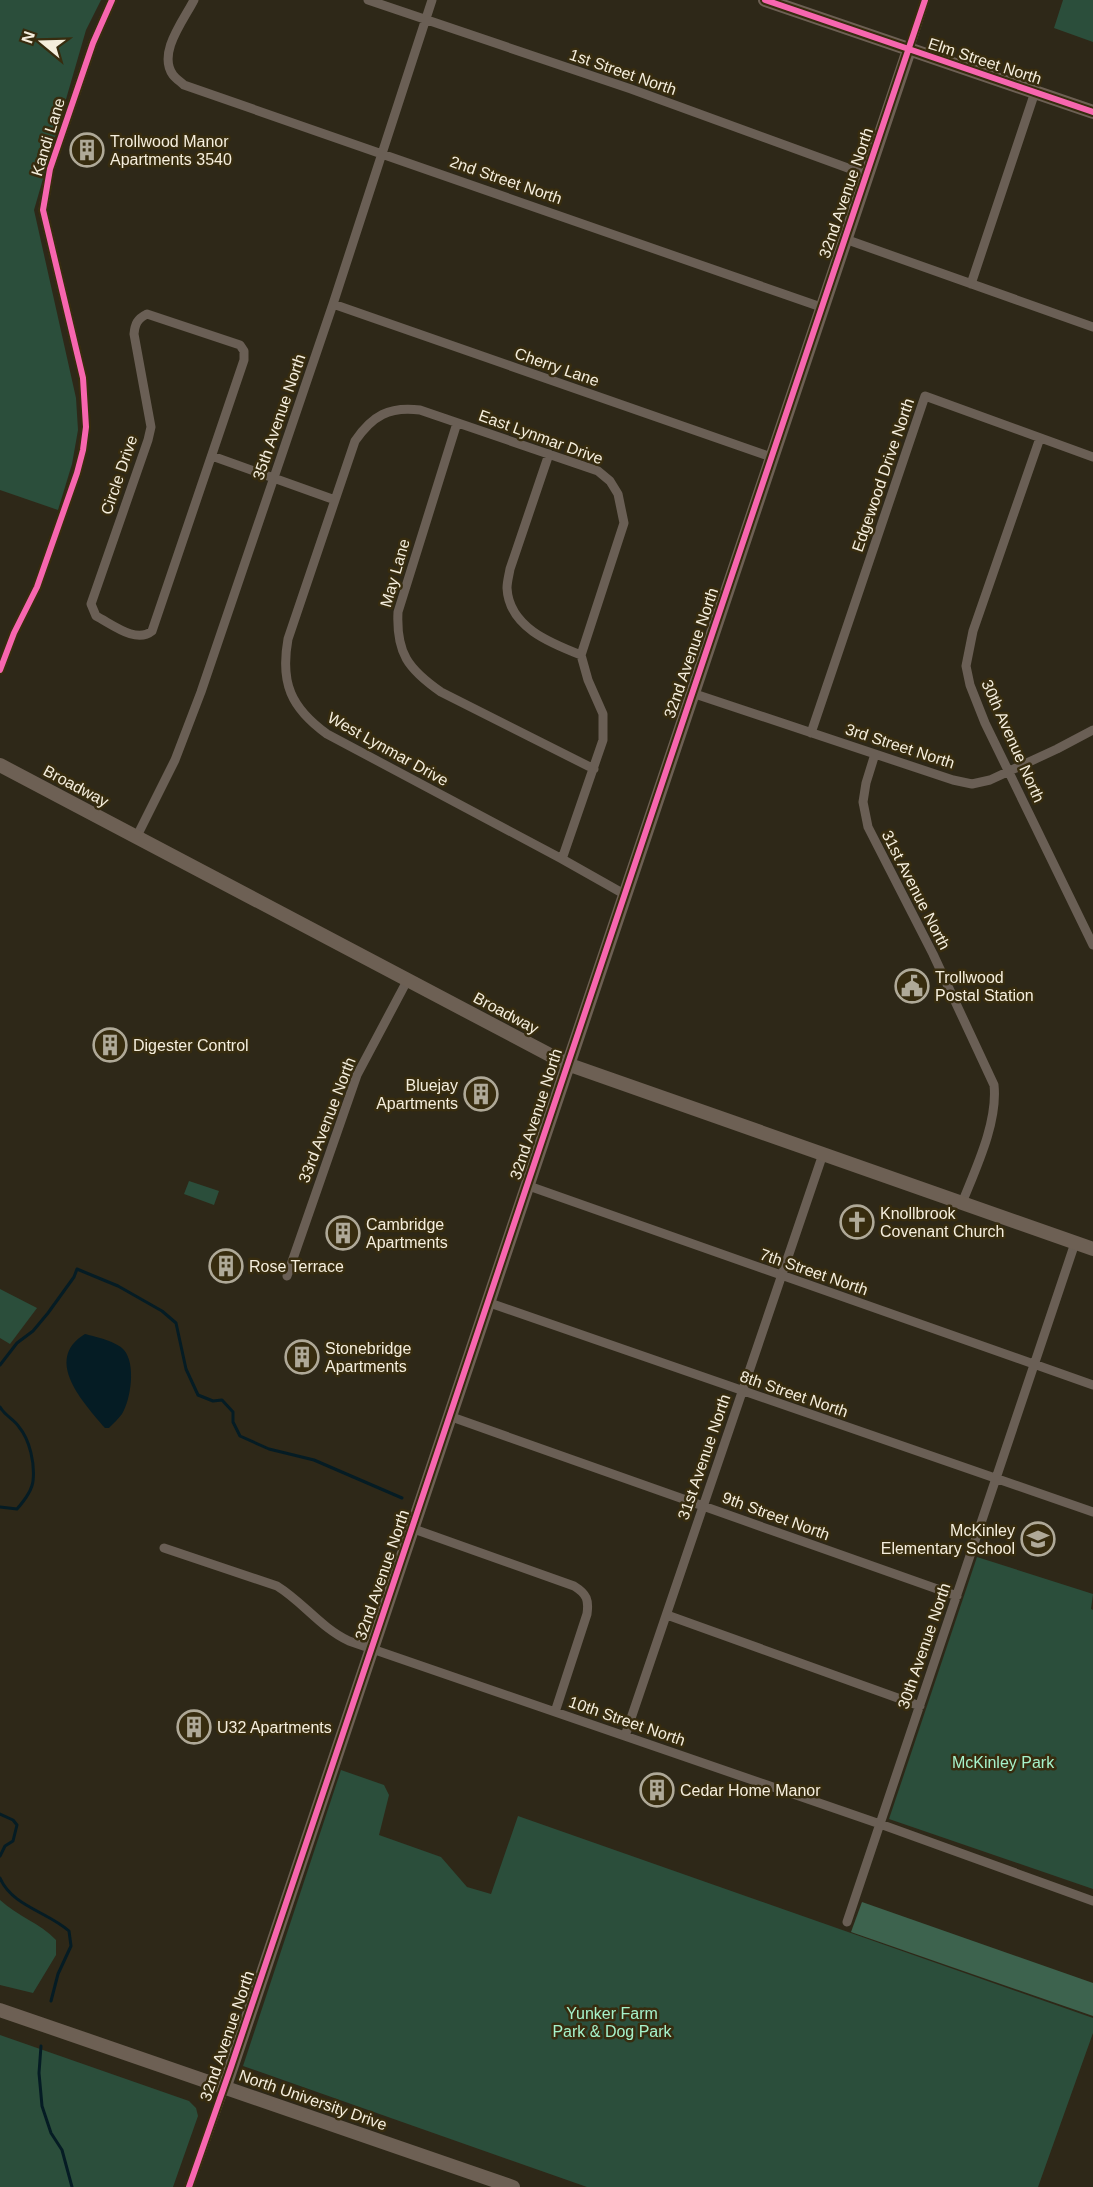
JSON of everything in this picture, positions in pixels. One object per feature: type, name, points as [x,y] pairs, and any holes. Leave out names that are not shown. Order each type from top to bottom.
[{"type":"street","name":"Kandi Lane","points":[[78,357],[43,210],[50,169],[93,43],[112,0]]},
{"type":"street","name":"2nd Street North","points":[[194,0],[170,46],[168,63],[173,75],[184,85],[821,307]]},
{"type":"street","name":"1st Street North","points":[[368,0],[631,89],[867,175]]},
{"type":"street","name":"35th Avenue North","points":[[136,836],[179,751],[201,692],[333,304],[432,0]]},
{"type":"street","name":"Elm Street North","points":[[765,0],[1093,112]]},
{"type":"street","points":[[909,50],[925,0]]},
{"type":"street","name":"32nd Avenue North","points":[[189,2187],[225,2086],[909,50]]},
{"type":"street","points":[[971,284],[1035,92]]},
{"type":"street","points":[[845,238],[1093,327]]},
{"type":"street","name":"Cherry Lane","points":[[333,304],[771,457]]},
{"type":"street","name":"Circle Drive","points":[[147,314],[240,345],[244,360],[212,456],[152,631],[146,636],[136,637],[96,616],[91,604],[151,427],[134,334],[135,324],[140,317],[147,314]]},
{"type":"street","name":"Edgewood Drive North","points":[[811,733],[925,396],[1093,457]]},
{"type":"street","name":"East Lynmar Drive","points":[[335,500],[355,441],[364,427],[388,411],[405,408],[420,410],[598,471],[610,481],[618,494],[624,523],[581,655]]},
{"type":"street","name":"May Lane","points":[[457,423],[398,612],[397,629],[405,660],[425,681],[441,692],[594,769]]},
{"type":"street","name":"30th Avenue North","points":[[1040,438],[973,632],[966,666],[970,685],[978,704],[1093,945]]},
{"type":"street","points":[[549,454],[510,569],[507,588],[512,605],[521,622],[552,644],[581,655],[588,680],[603,714],[603,740],[562,859]]},
{"type":"street","points":[[212,456],[335,500]]},
{"type":"street","name":"West Lynmar Drive","points":[[335,500],[288,639],[285,656],[290,694],[299,710],[310,722],[327,734],[624,894]]},
{"type":"street","name":"3rd Street North","points":[[692,693],[953,780],[972,784],[1009,772],[1093,730]]},
{"type":"street","name":"31st Avenue North","points":[[875,754],[863,802],[868,827],[933,954],[994,1085],[996,1102],[992,1120],[962,1203]]},
{"type":"street","name":"Broadway","points":[[0,765],[567,1064],[1093,1249]]},
{"type":"street","name":"33rd Avenue North","points":[[287,1276],[354,1083],[408,979]]},
{"type":"street","name":"31st Avenue North","points":[[625,1736],[823,1154]]},
{"type":"street","name":"7th Street North","points":[[526,1185],[1093,1385]]},
{"type":"street","name":"30th Avenue North","points":[[847,1922],[1075,1243]]},
{"type":"street","name":"8th Street North","points":[[487,1302],[1093,1512]]},
{"type":"street","name":"9th Street North","points":[[449,1416],[957,1596]]},
{"type":"street","points":[[411,1528],[574,1586],[585,1592],[589,1602],[587,1614],[555,1712]]},
{"type":"street","name":"10th Street North","points":[[164,1548],[277,1586],[291,1594],[335,1635],[880,1824],[1093,1901]]},
{"type":"street","points":[[667,1615],[920,1706]]},
{"type":"street","name":"North University Drive","points":[[0,2010],[513,2187]]},
{"type":"green space","points":[[0,0],[101,0],[86,30],[34,210],[76,398],[78,430],[72,464],[58,510],[0,490]]},
{"type":"green space","points":[[1063,0],[1093,0],[1093,42],[1054,28]]},
{"type":"green space","points":[[189,1181],[219,1191],[214,1205],[184,1194]]},
{"type":"green space","points":[[0,1289],[37,1308],[10,1344],[0,1338]]},
{"type":"green space","name":"McKinley Park","points":[[977,1557],[1093,1594],[1091,1609],[1093,1610],[1093,1889],[889,1819]]},
{"type":"green space","name":"Yunker Farm Park & Dog Park","points":[[341,1770],[384,1785],[389,1795],[379,1835],[441,1857],[467,1887],[491,1894],[518,1816],[1093,2018],[1093,2033],[1038,2187],[587,2187],[243,2066]]},
{"type":"green space","points":[[0,1900],[56,1940],[56,1955],[33,1993],[0,1985]]},
{"type":"green space","points":[[862,1902],[1093,1983],[1093,2016],[851,1932]]},
{"type":"green space","points":[[0,2035],[189,2101],[196,2108],[198,2116],[173,2187],[0,2187]]},
{"type":"water","points":[[85,1334],[116,1344],[128,1356],[131,1382],[128,1400],[122,1414],[109,1428],[105,1428],[87,1407],[71,1382],[67,1369],[67,1356],[73,1345]]},
{"type":"waterway","points":[[0,1365],[17,1343],[33,1331],[48,1313],[74,1277],[77,1269],[118,1286],[162,1311],[176,1323],[186,1369],[198,1395],[213,1401],[222,1400],[233,1412],[233,1422],[240,1436],[269,1449],[314,1460],[402,1498]]},
{"type":"waterway","points":[[0,1407],[23,1432],[31,1452],[33,1474],[29,1492],[17,1509],[0,1507]]},
{"type":"waterway","points":[[0,1814],[13,1820],[17,1825],[13,1841],[5,1846],[0,1856]]},
{"type":"waterway","points":[[0,1878],[6,1888],[22,1902],[69,1931],[71,1946],[58,1974],[51,2001]]},
{"type":"waterway","points":[[41,2046],[39,2073],[42,2106],[51,2133],[62,2150],[72,2187]]},
{"type":"cycle path","points":[[0,670],[14,633],[37,587],[83,450],[86,427],[83,378],[43,210],[50,169],[93,43],[112,0]]},
{"type":"cycle path","points":[[765,0],[1093,112]]},
{"type":"cycle path","points":[[189,2187],[925,0]]},
{"type":"place","name":"Trollwood Manor Apartments 3540","points":[[87,150]]},
{"type":"place","name":"Trollwood Postal Station","points":[[912,986]]},
{"type":"place","name":"Digester Control","points":[[110,1045]]},
{"type":"place","name":"Bluejay Apartments","points":[[481,1094]]},
{"type":"place","name":"Knollbrook Covenant Church","points":[[857,1222]]},
{"type":"place","name":"Cambridge Apartments","points":[[343,1233]]},
{"type":"place","name":"Rose Terrace","points":[[226,1266]]},
{"type":"place","name":"Stonebridge Apartments","points":[[302,1357]]},
{"type":"place","name":"McKinley Elementary School","points":[[1038,1539]]},
{"type":"place","name":"U32 Apartments","points":[[194,1727]]},
{"type":"place","name":"Cedar Home Manor","points":[[657,1790]]}]
